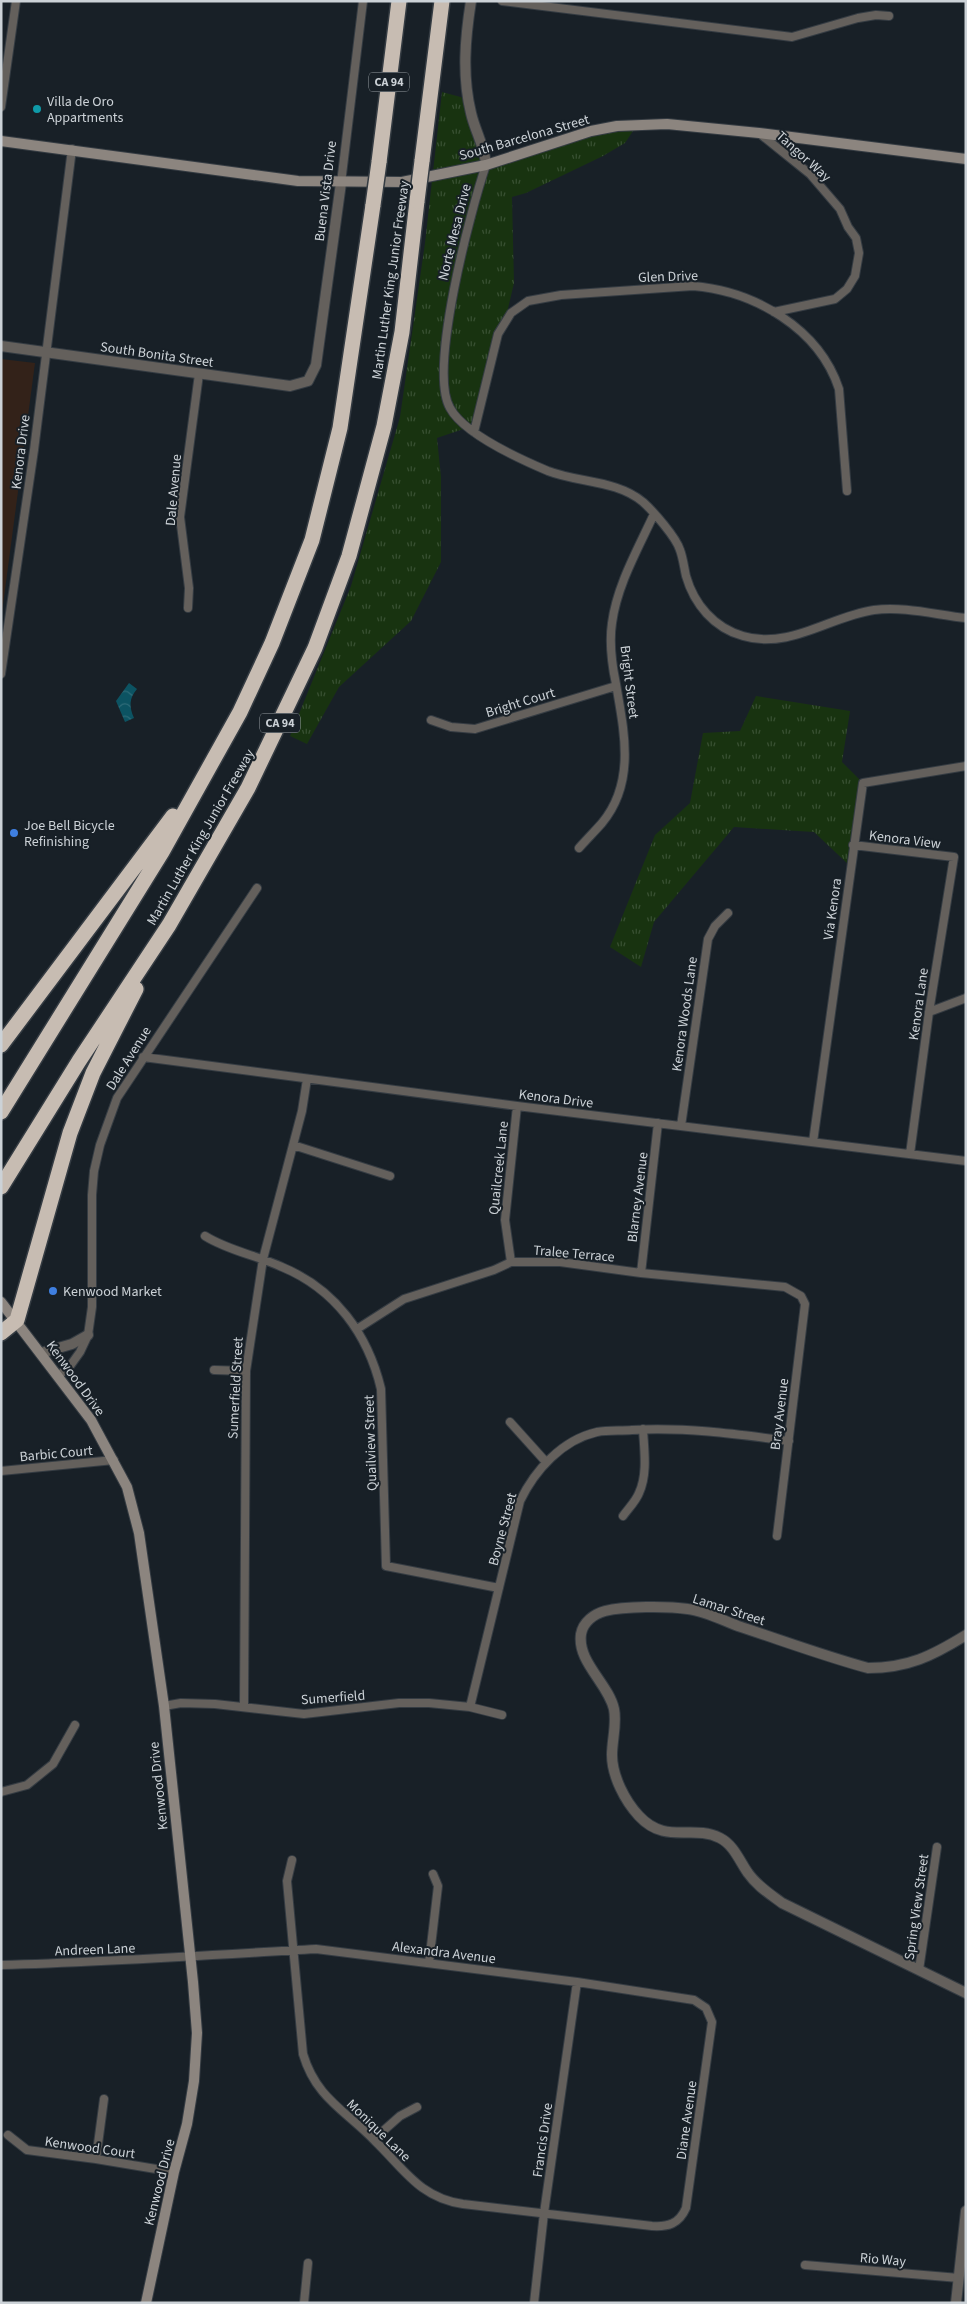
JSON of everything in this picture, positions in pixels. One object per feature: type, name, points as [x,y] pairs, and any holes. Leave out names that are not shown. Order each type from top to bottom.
[{"type":"highway","name":"Martin Luther King Junior Freeway","points":[[1,1112],[162,852],[240,712],[272,643],[312,540],[340,428],[379,162],[399,1]]},
{"type":"highway","name":"Martin Luther King Junior Freeway","points":[[1,1187],[78,1061],[169,925],[248,788],[315,648],[349,556],[384,426],[402,332],[442,1]]},
{"type":"highway","points":[[1,1045],[209,769]]},
{"type":"highway","points":[[1,1334],[17,1320],[49,1203],[76,1116],[93,1073],[169,925]]},
{"type":"main road","name":"South Barcelona Street","points":[[1,141],[72,149],[298,181],[340,183],[402,182],[486,165],[591,131],[617,126],[667,124],[759,133],[966,159]]},
{"type":"main road","name":"Kenwood Drive","points":[[1,1302],[17,1320],[91,1420],[114,1460],[127,1488],[139,1533],[164,1706],[189,1956],[196,2007],[196,2058],[187,2124],[174,2172],[146,2303]]},
{"type":"street","points":[[1,108],[16,1]]},
{"type":"street","name":"Buena Vista Drive","points":[[308,381],[316,365],[363,1]]},
{"type":"street","name":"Norte Mesa Drive","points":[[471,1],[466,38],[466,89],[471,113],[486,157],[486,165],[460,259],[450,306],[444,392],[450,408],[474,432]]},
{"type":"street","points":[[502,1],[792,37],[876,14],[888,16]]},
{"type":"street","name":"Tangor Way","points":[[759,133],[810,174],[840,209],[848,227],[856,238],[859,253],[855,276],[847,290],[835,300],[774,312]]},
{"type":"street","name":"Kenora Drive","points":[[1,674],[34,450],[72,149]]},
{"type":"street","name":"Glen Drive","points":[[474,432],[498,334],[512,313],[528,301],[561,295],[693,286],[713,287],[736,293],[774,312],[792,324],[818,349],[834,374],[839,389],[847,491]]},
{"type":"street","name":"South Bonita Street","points":[[1,346],[290,386],[308,381]]},
{"type":"street","name":"Dale Avenue","points":[[188,608],[189,588],[180,517],[199,374]]},
{"type":"street","points":[[474,432],[519,459],[562,476],[616,487],[642,501],[680,548],[686,577],[697,601],[714,622],[743,636],[770,640],[787,638],[856,614],[876,610],[895,610],[966,618]]},
{"type":"street","name":"Bright Street","points":[[579,848],[608,814],[618,795],[624,771],[626,747],[612,664],[612,624],[623,581],[654,514]]},
{"type":"street","name":"Bright Court","points":[[431,720],[451,727],[475,729],[616,686]]},
{"type":"street","name":"Via Kenora","points":[[812,1142],[863,783],[966,766]]},
{"type":"street","name":"Kenora View","points":[[853,845],[954,857]]},
{"type":"street","name":"Kenora Lane","points":[[910,1154],[929,1012],[954,857]]},
{"type":"street","name":"Dale Avenue","points":[[58,1376],[70,1366],[80,1352],[88,1335],[92,1307],[92,1196],[94,1171],[100,1145],[117,1098],[256,888]]},
{"type":"street","name":"Kenora Woods Lane","points":[[681,1126],[708,939],[715,926],[728,913]]},
{"type":"street","points":[[929,1012],[966,998]]},
{"type":"street","name":"Kenora Drive","points":[[143,1057],[517,1106],[966,1161]]},
{"type":"street","name":"Sumerfield Street","points":[[244,1706],[246,1371],[263,1259],[302,1111],[306,1079]]},
{"type":"street","name":"Quailcreek Lane","points":[[511,1262],[504,1220],[517,1106]]},
{"type":"street","name":"Blarney Avenue","points":[[641,1273],[658,1123]]},
{"type":"street","points":[[293,1145],[390,1176]]},
{"type":"street","name":"Quailview Street","points":[[205,1236],[220,1246],[263,1259],[296,1273],[320,1288],[340,1307],[357,1329],[369,1352],[381,1389],[386,1566],[499,1588]]},
{"type":"street","name":"Tralee Terrace","points":[[357,1329],[404,1299],[494,1270],[511,1262],[560,1262],[641,1273],[785,1287],[801,1296]]},
{"type":"street","name":"Bray Avenue","points":[[777,1536],[805,1304],[801,1296]]},
{"type":"street","points":[[41,1353],[72,1344],[88,1335]]},
{"type":"street","points":[[214,1370],[246,1371]]},
{"type":"street","points":[[510,1422],[546,1462]]},
{"type":"street","points":[[623,1516],[639,1494],[641,1487],[644,1457],[643,1429]]},
{"type":"street","name":"Boyne Street","points":[[470,1707],[520,1502],[531,1480],[546,1462],[565,1447],[592,1434],[643,1429],[698,1429],[789,1441]]},
{"type":"street","name":"Barbic Court","points":[[1,1471],[114,1460]]},
{"type":"street","name":"Lamar Street","points":[[966,1635],[935,1654],[911,1663],[886,1668],[868,1668],[689,1609],[639,1608],[605,1612],[592,1617],[585,1625],[581,1634],[583,1648],[589,1663],[605,1688],[614,1710],[612,1756],[615,1775],[638,1815],[650,1826],[664,1832],[719,1837],[728,1844],[748,1875],[782,1902],[966,1993]]},
{"type":"street","name":"Sumerfield","points":[[164,1706],[181,1703],[244,1706],[304,1714],[399,1703],[429,1703],[470,1707],[502,1715]]},
{"type":"street","points":[[1,1792],[27,1785],[53,1764],[75,1725]]},
{"type":"street","name":"Spring View Street","points":[[919,1970],[937,1848]]},
{"type":"street","name":"Monique Lane","points":[[292,1860],[287,1881],[304,2054],[309,2071],[331,2103],[374,2139],[411,2180],[437,2197],[454,2202],[652,2226]]},
{"type":"street","points":[[429,1963],[438,1886],[433,1874]]},
{"type":"street","name":"Alexandra Avenue","points":[[189,1956],[316,1949],[577,1982],[694,2000]]},
{"type":"street","name":"Andreen Lane","points":[[1,1965],[189,1956]]},
{"type":"street","name":"Francis Drive","points":[[534,2303],[544,2214],[577,1982]]},
{"type":"street","name":"Diane Avenue","points":[[652,2226],[667,2227],[675,2223],[683,2216],[686,2208],[712,2022],[706,2008],[694,2000]]},
{"type":"street","points":[[96,2159],[104,2099]]},
{"type":"street","points":[[374,2139],[400,2116],[417,2107]]},
{"type":"street","name":"Kenwood Court","points":[[8,2135],[27,2150],[174,2172]]},
{"type":"street","points":[[956,2303],[966,2211]]},
{"type":"street","points":[[304,2303],[308,2263]]},
{"type":"street","name":"Rio Way","points":[[804,2265],[959,2278]]},
{"type":"shaded area","points":[[1,359],[35,363],[1,620]]},
{"type":"green space","points":[[442,92],[468,99],[486,165],[591,131],[637,125],[625,143],[603,156],[526,193],[512,197],[514,283],[481,423],[437,438],[441,477],[441,562],[411,621],[339,687],[307,744],[290,736],[351,586],[400,417],[425,243]]},
{"type":"green space","points":[[756,696],[850,711],[842,762],[863,783],[850,866],[814,832],[734,827],[654,922],[641,967],[610,947],[655,835],[690,803],[703,733],[740,731]]},
{"type":"water","points":[[129,683],[137,689],[132,696],[131,703],[134,718],[125,722],[116,701]]},
{"type":"place","name":"Villa de Oro Appartments","points":[[37,109]]},
{"type":"place","name":"Joe Bell Bicycle Refinishing","points":[[14,833]]},
{"type":"place","name":"Kenwood Market","points":[[53,1291]]}]
